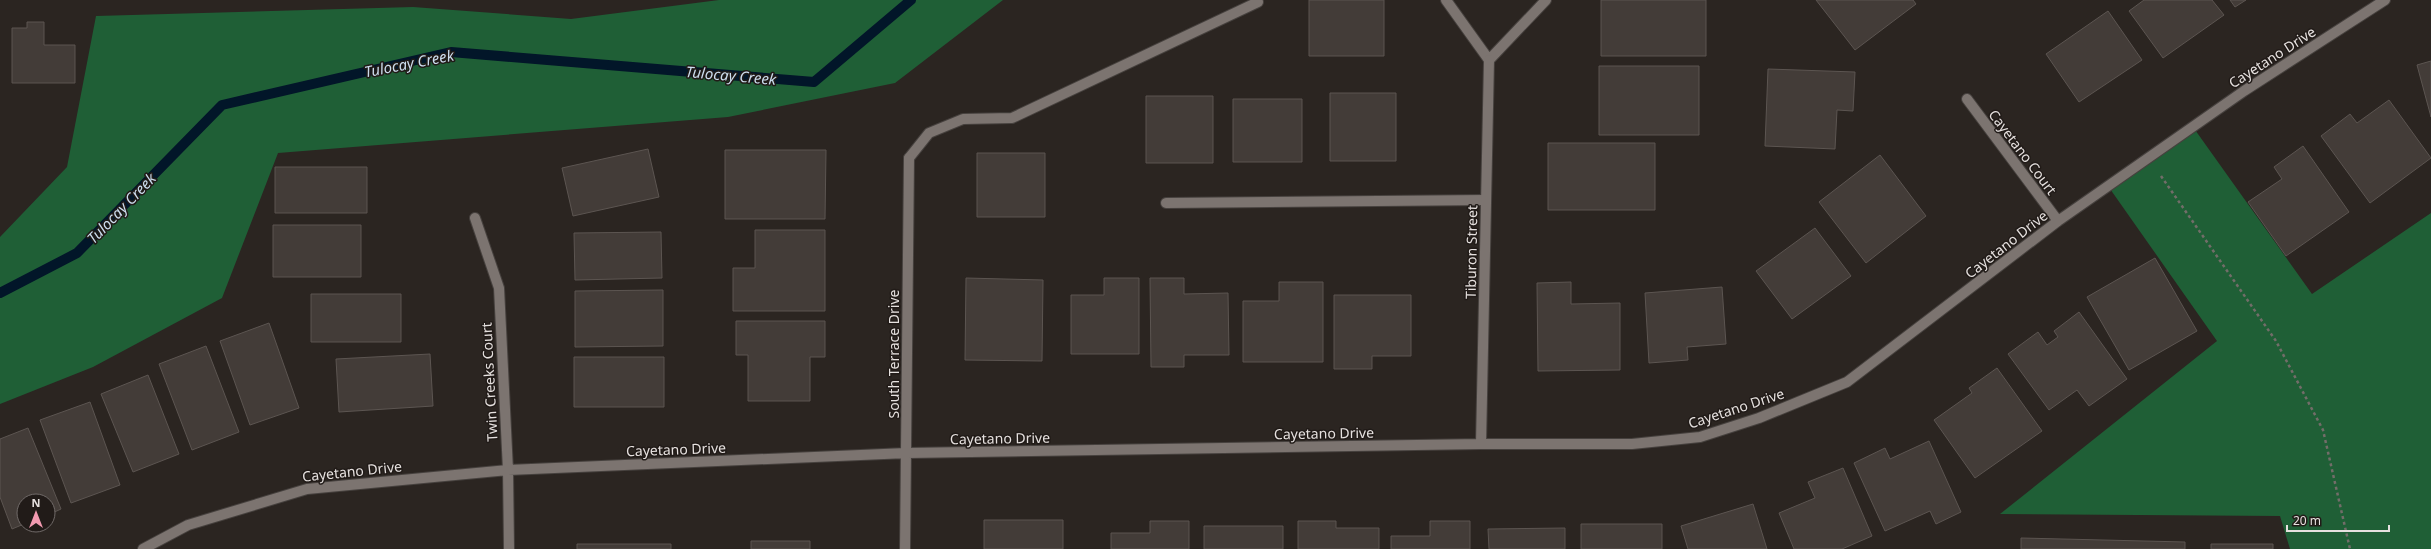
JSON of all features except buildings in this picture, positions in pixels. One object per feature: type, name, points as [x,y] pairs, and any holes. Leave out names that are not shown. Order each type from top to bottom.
[{"type":"street","points":[[1446,0],[1489,60],[1546,0]]},
{"type":"street","name":"Cayetano Drive","points":[[143,549],[188,525],[307,488],[508,470],[907,453],[1481,444],[1632,444],[1700,437],[1758,418],[1847,382],[2058,222],[2148,158],[2244,91],[2385,0]]},
{"type":"street","name":"South Terrace Drive","points":[[905,549],[909,158],[929,133],[963,119],[1012,118],[1258,2]]},
{"type":"street","name":"Tiburon Street","points":[[1481,444],[1489,60]]},
{"type":"street","name":"Cayetano Court","points":[[1967,99],[2058,222]]},
{"type":"street","points":[[1166,203],[1486,200]]},
{"type":"street","name":"Twin Creeks Court","points":[[475,218],[499,288],[508,470],[509,549]]},
{"type":"path","points":[[2148,158],[2276,341],[2323,430],[2350,549]]},
{"type":"green space","points":[[719,0],[1003,0],[895,83],[728,117],[278,153],[222,298],[93,367],[0,404],[0,237],[67,167],[96,16],[413,7],[571,19]]},
{"type":"green space","points":[[2193,127],[2312,294],[2431,213],[2431,549],[2290,549],[2280,516],[2000,514],[2217,341],[2108,186]]},
{"type":"waterway","name":"Tulocay Creek","points":[[0,293],[77,253],[222,105],[451,52],[814,82],[911,0]]}]
